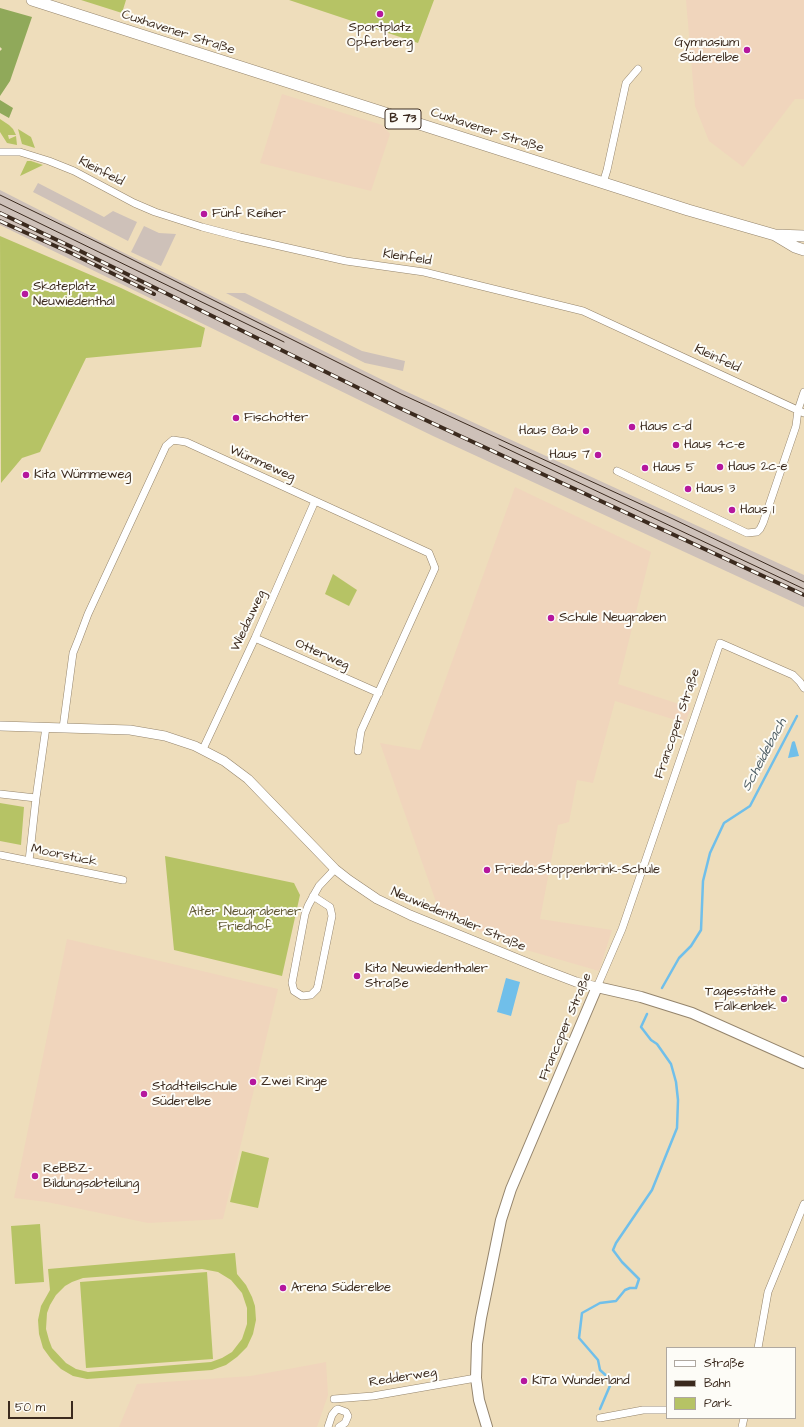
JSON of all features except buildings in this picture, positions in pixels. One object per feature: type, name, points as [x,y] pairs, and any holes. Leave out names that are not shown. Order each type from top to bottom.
[{"type":"main road","name":"Cuxhavener Straße","points":[[32,0],[688,210],[775,235],[804,236]]},
{"type":"main road","name":"Cuxhavener Straße","points":[[775,235],[795,247],[804,250]]},
{"type":"main road","name":"Neuwiedenthaler Straße","points":[[597,987],[647,999],[692,1013],[804,1063]]},
{"type":"main road","name":"Francoper Straße","points":[[487,1427],[479,1400],[476,1378],[477,1344],[481,1318],[505,1206],[597,987]]},
{"type":"street","points":[[603,183],[611,156],[626,83],[638,69]]},
{"type":"street","name":"Kleinfeld","points":[[0,152],[20,152],[49,161],[74,171],[134,203],[155,212],[202,227],[346,261],[424,272],[583,311],[801,411]]},
{"type":"street","points":[[617,471],[747,533],[756,532],[760,529],[765,516],[796,426],[801,411],[804,392]]},
{"type":"street","name":"Wümmeweg","points":[[63,728],[73,654],[88,614],[166,446],[173,440],[186,442],[428,553],[435,568],[361,731],[358,751]]},
{"type":"street","name":"Wiedauweg","points":[[203,749],[255,638],[315,501]]},
{"type":"street","name":"Otterweg","points":[[255,638],[379,693]]},
{"type":"street","name":"Francoper Straße","points":[[597,987],[622,929],[720,643],[789,673],[797,678],[804,688]]},
{"type":"street","name":"Neuwiedenthaler Straße","points":[[0,726],[114,729],[152,733],[185,742],[203,749],[224,761],[248,779],[335,869],[361,889],[393,908],[542,969],[576,982],[597,987]]},
{"type":"street","points":[[29,861],[46,727]]},
{"type":"street","points":[[0,794],[36,798]]},
{"type":"street","name":"Moorstück","points":[[0,855],[122,880]]},
{"type":"street","points":[[313,896],[330,907],[332,916],[317,989],[311,995],[302,996],[294,991],[292,983],[305,914],[313,896],[320,884],[335,869]]},
{"type":"street","points":[[758,1347],[768,1292],[804,1204]]},
{"type":"street","name":"Redderweg","points":[[334,1399],[373,1396],[476,1378]]},
{"type":"street","points":[[328,1427],[332,1415],[338,1409],[346,1412],[348,1416],[345,1423],[339,1427]]},
{"type":"street","points":[[600,1418],[642,1410],[666,1410]]},
{"type":"shaded area","name":"Gymnasium Süderelbe","points":[[686,0],[804,0],[804,99],[795,99],[743,167],[709,141],[695,106]]},
{"type":"shaded area","points":[[282,94],[382,125],[390,134],[371,191],[260,163]]},
{"type":"shaded area","points":[[38,183],[104,217],[113,211],[137,222],[128,241],[33,192]]},
{"type":"shaded area","points":[[0,190],[104,243],[403,390],[804,575],[804,607],[433,436],[0,225]]},
{"type":"shaded area","points":[[144,226],[159,233],[176,234],[161,266],[131,252]]},
{"type":"shaded area","points":[[226,293],[245,293],[362,351],[405,361],[403,371],[365,363]]},
{"type":"shaded area","name":"Schule Neugraben","points":[[515,487],[651,552],[618,684],[691,708],[685,723],[615,701],[593,783],[577,780],[569,822],[558,825],[540,919],[612,930],[599,971],[523,949],[441,916],[380,743],[420,750]]},
{"type":"shaded area","name":"Stadtteilschule Süderelbe","points":[[67,939],[278,989],[223,1219],[148,1223],[47,1202],[14,1198]]},
{"type":"shaded area","points":[[326,1362],[328,1395],[317,1427],[119,1427],[137,1384],[251,1376]]},
{"type":"green space","points":[[81,0],[126,0],[122,13]]},
{"type":"green space","name":"Sportplatz Opferberg","points":[[289,0],[434,0],[418,43]]},
{"type":"green space","points":[[0,8],[32,17],[10,81],[0,96],[0,51],[2,49],[0,47]]},
{"type":"green space","points":[[0,100],[13,108],[9,118],[0,113]]},
{"type":"green space","points":[[0,119],[13,129],[16,135],[8,135],[9,139],[16,136],[17,145],[7,143],[0,132]]},
{"type":"green space","points":[[18,129],[31,137],[35,148],[22,144]]},
{"type":"green space","points":[[27,161],[43,165],[20,176]]},
{"type":"green space","points":[[0,236],[121,288],[205,328],[201,347],[86,358],[40,452],[22,458],[1,483]]},
{"type":"green space","points":[[333,574],[357,590],[349,606],[325,594]]},
{"type":"green space","points":[[0,803],[24,807],[21,845],[0,841]]},
{"type":"green space","name":"Alter Neugrabener Friedhof","points":[[165,856],[294,883],[300,895],[282,976],[174,950]]},
{"type":"green space","points":[[242,1151],[269,1158],[258,1208],[230,1202]]},
{"type":"green space","points":[[40,1224],[44,1282],[15,1284],[11,1226]]},
{"type":"green space","points":[[235,1253],[237,1274],[246,1285],[255,1306],[256,1320],[253,1334],[247,1347],[237,1357],[226,1365],[212,1370],[87,1379],[73,1376],[61,1369],[51,1359],[43,1348],[39,1334],[38,1320],[41,1306],[50,1290],[48,1269]],"holes":[[[202,1269],[218,1272],[231,1280],[242,1293],[247,1308],[247,1324],[242,1339],[232,1352],[222,1358],[211,1362],[88,1372],[76,1369],[66,1363],[52,1348],[46,1329],[47,1313],[56,1295],[65,1286],[72,1282],[83,1278]]]},
{"type":"green space","points":[[207,1272],[213,1359],[86,1368],[80,1282]]},
{"type":"water","points":[[794,741],[799,756],[788,758],[792,742]]},
{"type":"water","points":[[506,978],[520,982],[511,1016],[497,1012]]},
{"type":"waterway","name":"Scheidebach","points":[[662,988],[679,958],[691,946],[701,930],[703,881],[710,853],[724,823],[750,806],[797,716]]},
{"type":"waterway","name":"Scheidebach","points":[[600,1409],[612,1381],[600,1370],[598,1360],[579,1338],[582,1313],[600,1303],[616,1301],[625,1290],[636,1288],[639,1279],[622,1262],[613,1250],[616,1243],[652,1190],[677,1128],[678,1100],[676,1082],[671,1064],[657,1044],[651,1040],[641,1027],[647,1014]]},
{"type":"tram line","points":[[0,195],[401,394],[673,519],[804,582]]},
{"type":"tram line","points":[[0,204],[284,342]]},
{"type":"tram line","points":[[499,445],[804,589]]},
{"type":"railway","points":[[0,213],[393,405],[804,595]]},
{"type":"railway","points":[[0,221],[71,253],[154,294]]},
{"type":"place","name":"Sportplatz Opferberg","points":[[380,14]]},
{"type":"place","name":"Gymnasium Süderelbe","points":[[747,50]]},
{"type":"place","name":"Fünf Reiher","points":[[204,214]]},
{"type":"place","name":"Skateplatz Neuwiedenthal","points":[[25,294]]},
{"type":"place","name":"Fischotter","points":[[236,418]]},
{"type":"place","name":"Haus c-d","points":[[632,427]]},
{"type":"place","name":"Haus 8a-b","points":[[586,431]]},
{"type":"place","name":"Haus 4c-e","points":[[676,445]]},
{"type":"place","name":"Haus 7","points":[[598,455]]},
{"type":"place","name":"Haus 2c-e","points":[[720,467]]},
{"type":"place","name":"Haus 5","points":[[645,468]]},
{"type":"place","name":"Kita Wümmeweg","points":[[26,475]]},
{"type":"place","name":"Haus 3","points":[[688,489]]},
{"type":"place","name":"Haus 1","points":[[732,510]]},
{"type":"place","name":"Schule Neugraben","points":[[551,618]]},
{"type":"place","name":"Frieda-Stoppenbrink-Schule","points":[[487,870]]},
{"type":"place","name":"Kita Neuwiedenthaler Straße","points":[[357,976]]},
{"type":"place","name":"Tagesstätte Falkenbek","points":[[784,999]]},
{"type":"place","name":"Zwei Ringe","points":[[253,1082]]},
{"type":"place","name":"Stadtteilschule Süderelbe","points":[[144,1094]]},
{"type":"place","name":"ReBBZ- Bildungsabteilung","points":[[35,1176]]},
{"type":"place","name":"Arena Süderelbe","points":[[283,1288]]},
{"type":"place","name":"KiTa Wunderland","points":[[524,1381]]}]
